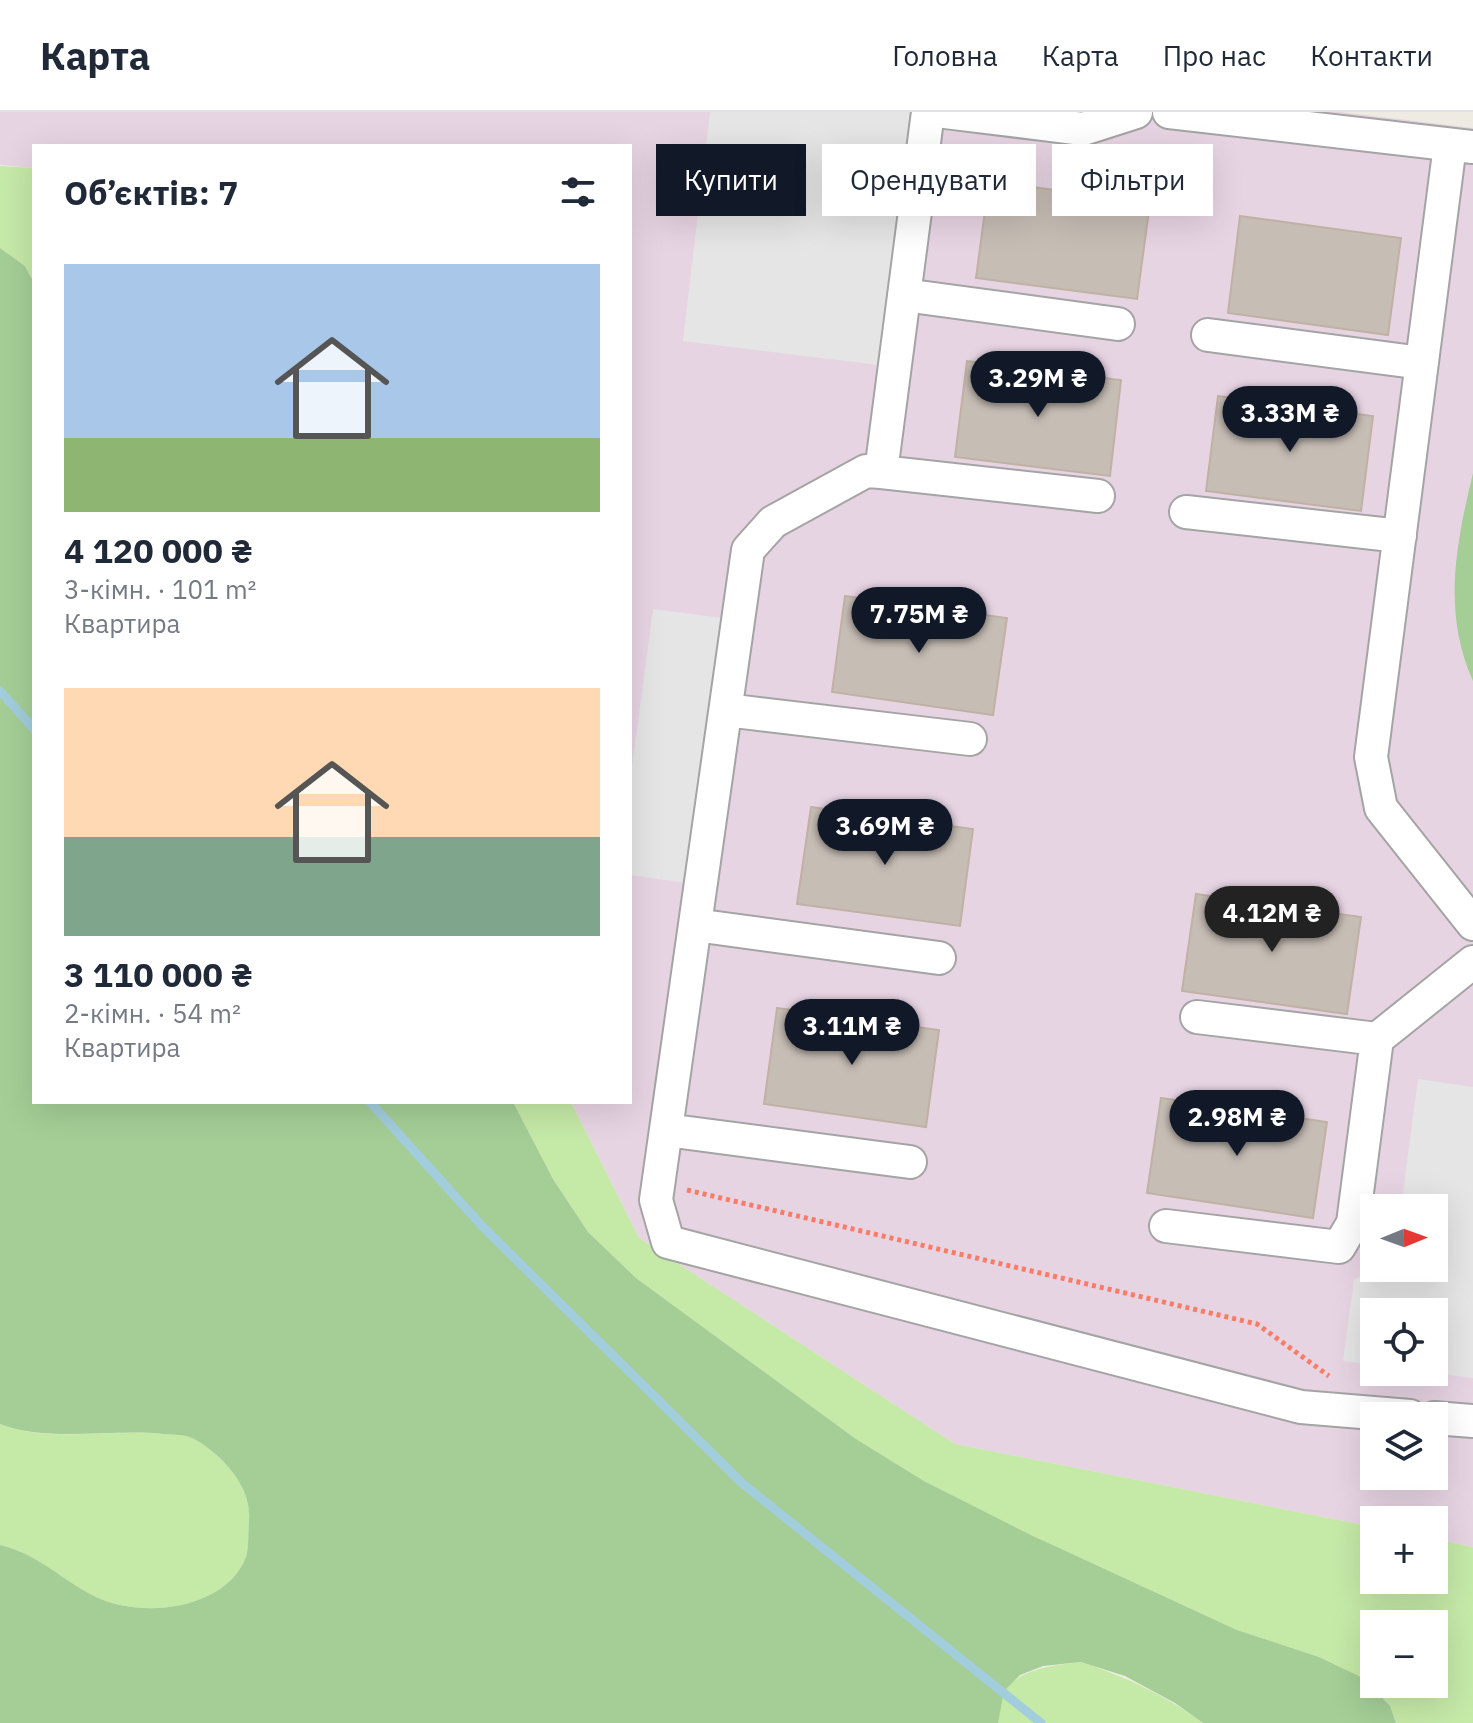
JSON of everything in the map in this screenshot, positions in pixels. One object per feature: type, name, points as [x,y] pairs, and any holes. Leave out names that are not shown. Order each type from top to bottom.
[{"type":"lane","points":[[881,472],[928,112]]},
{"type":"lane","points":[[945,112],[1083,129],[1136,112]]},
{"type":"lane","points":[[1169,112],[1462,146],[1422,363],[1371,757],[1381,808],[1473,924]]},
{"type":"lane","points":[[904,295],[1118,324]]},
{"type":"lane","points":[[1208,335],[1422,363]]},
{"type":"lane","points":[[1098,496],[866,471],[773,522],[748,550],[656,1201],[668,1242],[1301,1407],[1360,1412]]},
{"type":"lane","points":[[1186,512],[1400,536]]},
{"type":"lane","points":[[726,710],[970,739]]},
{"type":"lane","points":[[695,925],[939,958]]},
{"type":"lane","points":[[1166,1226],[1339,1247],[1353,1223],[1377,1039],[1473,962]]},
{"type":"lane","points":[[1197,1017],[1377,1039]]},
{"type":"lane","points":[[666,1130],[910,1162]]},
{"type":"lane","points":[[1448,1419],[1473,1421]]},
{"type":"path","points":[[659,1183],[1257,1324],[1331,1378]]},
{"type":"shaded area","points":[[0,112],[1340,112],[1473,128],[1473,1547],[1448,1542],[1448,1506],[1360,1506],[1360,1524],[955,1444],[639,1238],[572,1104],[632,1104],[632,144],[32,144],[32,168],[0,165]]},
{"type":"shaded area","points":[[710,112],[928,112],[924,144],[822,144],[822,216],[915,216],[895,367],[683,341],[698,216],[806,216],[806,144],[706,144]]},
{"type":"shaded area","points":[[653,609],[738,620],[701,885],[632,875],[632,767]]},
{"type":"shaded area","points":[[1418,1079],[1473,1087],[1473,1378],[1448,1375],[1448,1298],[1360,1298],[1360,1363],[1343,1361],[1354,1280],[1360,1276],[1360,1282],[1448,1282],[1448,1194],[1403,1194]]},
{"type":"green space","points":[[0,166],[32,168],[32,279],[25,266],[0,248]]},
{"type":"green space","points":[[0,248],[25,266],[32,279],[32,1104],[514,1104],[553,1179],[588,1232],[636,1278],[856,1439],[924,1481],[1031,1535],[1237,1630],[1319,1657],[1360,1677],[1360,1698],[1382,1698],[1390,1706],[1396,1723],[1203,1723],[1175,1703],[1125,1676],[1081,1662],[1043,1666],[1020,1675],[1004,1691],[998,1723],[0,1723],[0,1545],[26,1554],[96,1597],[115,1604],[158,1608],[202,1599],[220,1589],[236,1575],[246,1557],[248,1544],[249,1507],[240,1483],[224,1462],[190,1437],[19,1430],[0,1424]]},
{"type":"green space","points":[[1473,473],[1473,681],[1463,655],[1458,629],[1455,578],[1461,526]]},
{"type":"green space","points":[[514,1104],[572,1104],[639,1238],[955,1444],[1360,1524],[1360,1594],[1448,1594],[1448,1542],[1473,1547],[1473,1723],[1396,1723],[1390,1706],[1382,1698],[1448,1698],[1448,1610],[1360,1610],[1360,1677],[1319,1657],[1237,1630],[1031,1535],[924,1481],[856,1439],[636,1278],[588,1232],[553,1179]]},
{"type":"green space","points":[[0,1424],[39,1433],[179,1435],[204,1445],[233,1472],[249,1507],[247,1553],[236,1575],[202,1599],[158,1608],[136,1607],[96,1597],[26,1554],[0,1545]]},
{"type":"green space","points":[[1081,1662],[1145,1688],[1203,1723],[998,1723],[998,1706],[1011,1683],[1037,1670]]},
{"type":"building","points":[[1036,187],[1052,190],[1052,216],[1148,216],[1137,299],[976,278],[984,216],[1036,216]]},
{"type":"building","points":[[1240,216],[1401,238],[1388,335],[1228,313]]},
{"type":"building","points":[[967,361],[1121,380],[1110,476],[955,457]]},
{"type":"building","points":[[1218,396],[1373,416],[1361,511],[1206,491]]},
{"type":"building","points":[[845,596],[1007,618],[993,715],[832,692]]},
{"type":"building","points":[[811,807],[973,829],[960,926],[797,904]]},
{"type":"building","points":[[1196,894],[1361,917],[1347,1014],[1182,991]]},
{"type":"building","points":[[777,1008],[939,1030],[926,1127],[764,1104]]},
{"type":"building","points":[[1161,1098],[1327,1122],[1313,1218],[1147,1193]]},
{"type":"waterway","points":[[0,691],[32,727]]},
{"type":"waterway","points":[[372,1104],[482,1226],[742,1483],[1041,1723]]}]
